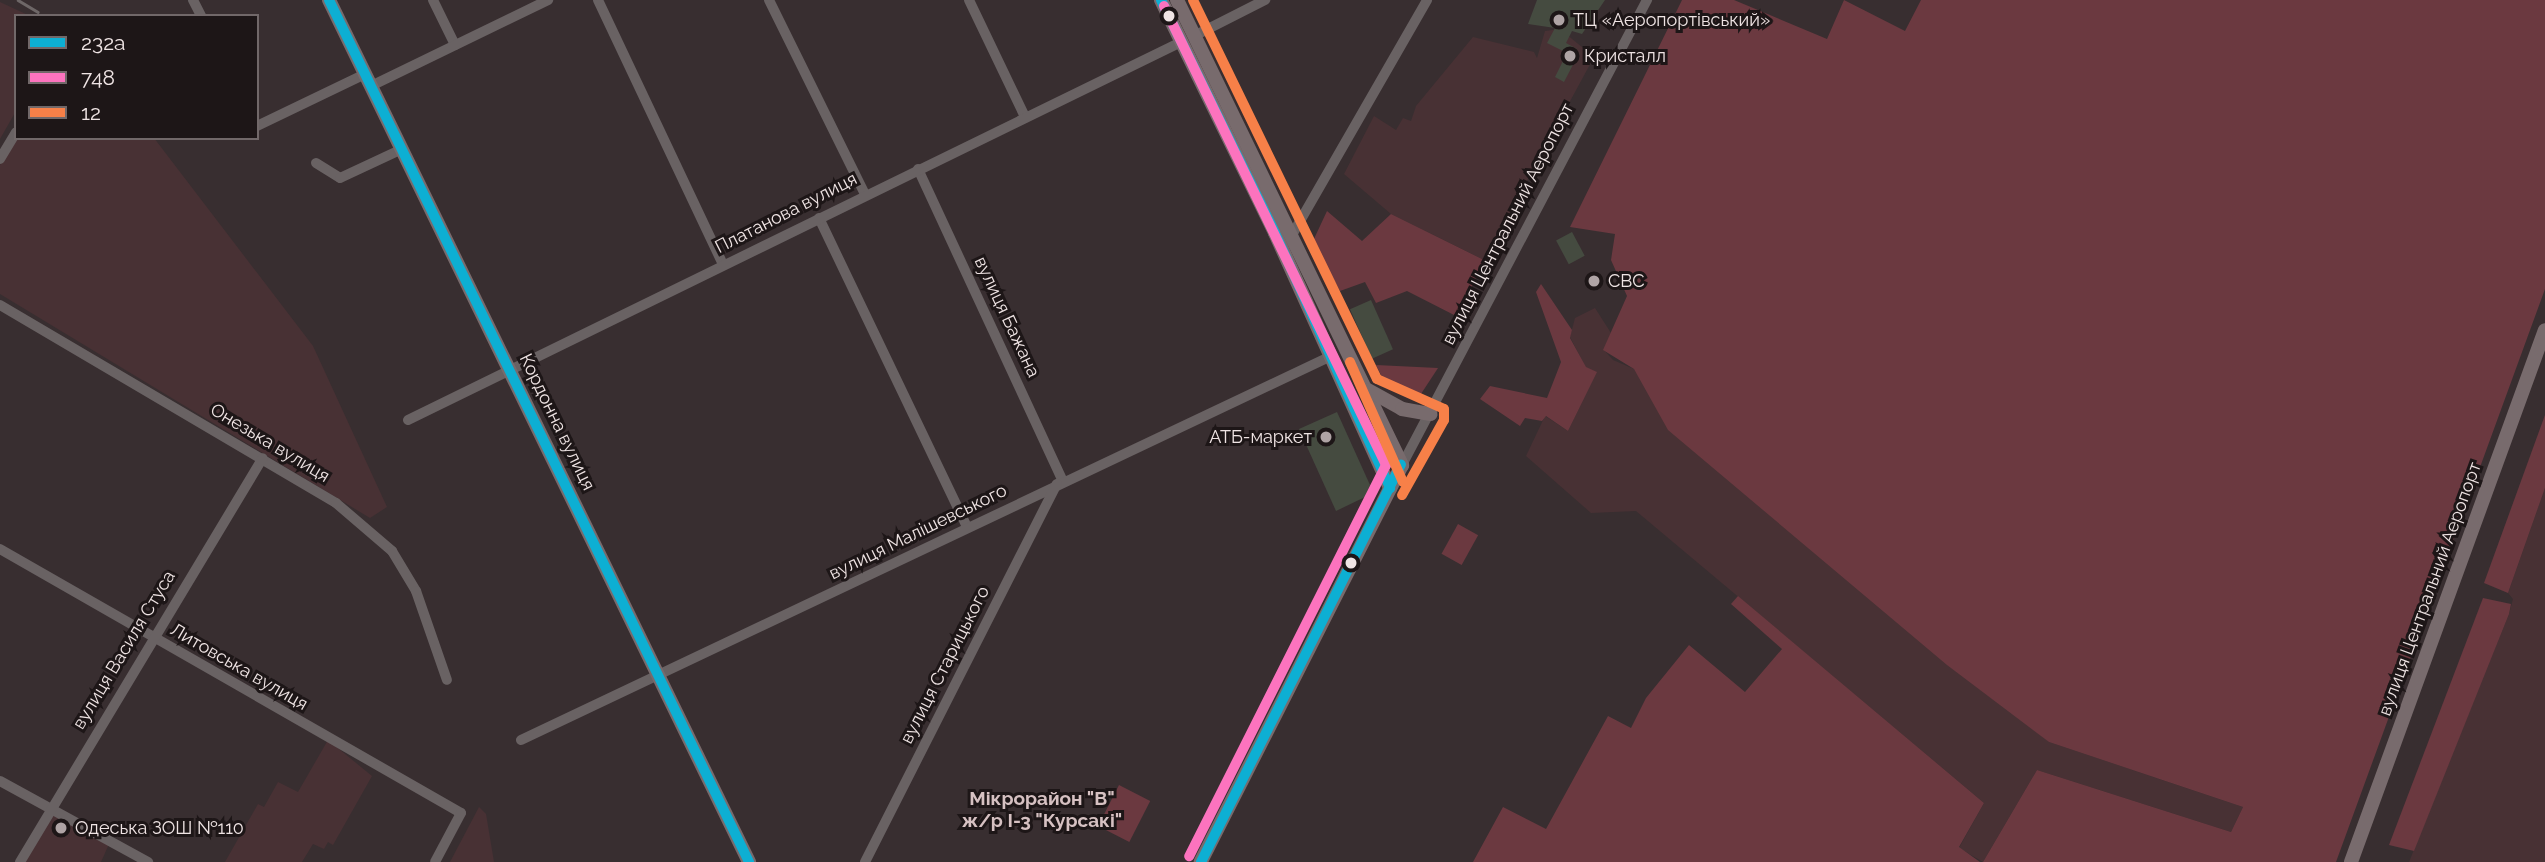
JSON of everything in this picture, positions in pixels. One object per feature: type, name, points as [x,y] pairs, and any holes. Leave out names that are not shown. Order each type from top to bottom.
[{"type":"main road","name":"Кордонна вулиця","points":[[329,0],[748,862]]},
{"type":"main road","points":[[1161,0],[1188,38],[1292,235],[1402,465],[1201,862]]},
{"type":"main road","points":[[1177,0],[1188,38],[1391,488]]},
{"type":"main road","name":"вулиця Центральний Аеропорт","points":[[2351,862],[2545,330]]},
{"type":"main road","points":[[1366,389],[1402,409],[1431,414]]},
{"type":"street","points":[[433,0],[455,45]]},
{"type":"street","points":[[259,125],[455,45],[548,0]]},
{"type":"street","points":[[598,0],[723,265]]},
{"type":"street","points":[[769,0],[864,192]]},
{"type":"street","points":[[969,0],[1025,117]]},
{"type":"street","name":"Платанова вулиця","points":[[408,420],[819,218],[864,192],[918,169],[1265,0]]},
{"type":"street","points":[[1292,235],[1427,0]]},
{"type":"street","name":"вулиця Центральний Аеропорт","points":[[1402,465],[1647,0]]},
{"type":"street","points":[[0,159],[14,135]]},
{"type":"street","points":[[316,163],[340,178],[402,149]]},
{"type":"street","name":"вулиця Бажана","points":[[918,169],[1060,482]]},
{"type":"street","points":[[819,218],[967,527]]},
{"type":"street","name":"Онезька вулиця","points":[[0,305],[336,503],[392,551],[416,591],[447,680]]},
{"type":"street","name":"вулиця Малішевського","points":[[521,740],[658,678],[1060,482],[1331,356]]},
{"type":"street","name":"вулиця Василя Стуса","points":[[20,862],[151,637],[263,458]]},
{"type":"street","name":"вулиця Старицького","points":[[865,862],[1060,482]]},
{"type":"street","name":"Литовська вулиця","points":[[0,549],[461,813],[435,862]]},
{"type":"street","points":[[0,781],[148,862]]},
{"type":"shaded area","points":[[1682,0],[1734,0],[1827,39],[1844,0],[1905,31],[1921,0],[2545,0],[2545,289],[2336,862],[1983,862],[2037,770],[2231,832],[2243,807],[2049,742],[1947,665],[1668,430],[1634,369],[1603,350],[1627,296],[1611,260],[1615,234],[1570,227]]},
{"type":"shaded area","points":[[0,2],[26,14],[14,14],[14,114],[0,139]]},
{"type":"shaded area","points":[[1560,29],[1594,57],[1484,260],[1391,214],[1344,174],[1374,116],[1396,130],[1403,118],[1411,121],[1416,106],[1473,37],[1534,52],[1537,58],[1545,31]]},
{"type":"shaded area","points":[[14,140],[156,140],[313,346],[387,507],[370,518],[0,294],[0,165]]},
{"type":"shaded area","points":[[1327,211],[1362,241],[1391,214],[1484,260],[1458,317],[1407,291],[1376,303],[1365,282],[1340,291],[1313,241]]},
{"type":"shaded area","points":[[1541,284],[1572,330],[1570,338],[1586,367],[1597,372],[1568,431],[1546,416],[1542,421],[1525,418],[1520,426],[1480,399],[1490,386],[1547,398],[1561,362],[1536,292]]},
{"type":"shaded area","points":[[1595,308],[1611,333],[1604,350],[1613,360],[1634,369],[2049,742],[2243,807],[2231,832],[2037,770],[1983,862],[1959,848],[1984,803],[1636,511],[1591,513],[1526,456],[1545,416],[1568,431],[1596,372],[1586,368],[1570,337],[1575,318]]},
{"type":"shaded area","points":[[1376,365],[1438,368],[1417,400],[1388,389]]},
{"type":"shaded area","points":[[2545,415],[2545,488],[2508,593],[2484,583]]},
{"type":"shaded area","points":[[2545,488],[2545,862],[2409,862],[2509,614],[2513,599],[2508,593]]},
{"type":"shaded area","points":[[1458,524],[1478,535],[1462,565],[1442,554]]},
{"type":"shaded area","points":[[1738,596],[1984,803],[1959,847],[1980,862],[1473,862],[1503,807],[1546,829],[1608,716],[1631,728],[1646,698],[1689,645],[1745,692],[1782,649],[1731,604]]},
{"type":"shaded area","points":[[2483,598],[2511,604],[2509,614],[2414,851],[2389,845]]},
{"type":"shaded area","points":[[328,740],[372,776],[333,845],[328,842],[324,849],[313,844],[302,862],[225,862],[258,804],[264,807],[278,782],[298,792]]},
{"type":"shaded area","points":[[1119,785],[1150,801],[1129,842],[1098,826]]},
{"type":"shaded area","points":[[479,807],[486,814],[494,862],[450,862]]},
{"type":"shaded area","name":"Одеська ЗОШ №110","points":[[51,812],[109,844],[101,862],[22,862]]},
{"type":"building","name":"ТЦ «Аеропортівський»","points":[[1537,0],[1605,0],[1582,34],[1572,31],[1566,43],[1577,49],[1577,57],[1564,82],[1555,77],[1567,53],[1547,43],[1555,28],[1528,24]]},
{"type":"building","points":[[1572,232],[1585,256],[1569,264],[1556,240]]},
{"type":"building","points":[[1371,300],[1393,349],[1372,359],[1350,309]]},
{"type":"building","points":[[1337,412],[1370,485],[1365,497],[1336,511],[1299,429]]},
{"type":"railway","points":[[18,0],[38,12]]},
{"type":"transit line","name":"232а","points":[[329,0],[749,862]]},
{"type":"transit line","name":"232а","points":[[1161,0],[1275,233],[1390,488]]},
{"type":"transit line","name":"12","points":[[1193,0],[1377,379],[1444,409],[1444,420],[1402,495]]},
{"type":"transit line","name":"748","points":[[1164,6],[1386,465],[1189,856]]},
{"type":"transit line","name":"12","points":[[1350,362],[1403,482]]},
{"type":"transit line","name":"232а","points":[[1201,862],[1401,464]]},
{"type":"place","name":"ТЦ «Аеропортівський»","points":[[1559,20]]},
{"type":"place","name":"Кристалл","points":[[1570,56]]},
{"type":"place","name":"СВС","points":[[1594,281]]},
{"type":"place","name":"АТБ-маркет","points":[[1326,437]]},
{"type":"place","name":"Одеська ЗОШ №110","points":[[61,828]]},
{"type":"district","name":"Мікрорайон \"В\" ж/р I-3 \"Курсакі\"","points":[[1042,810]]}]
